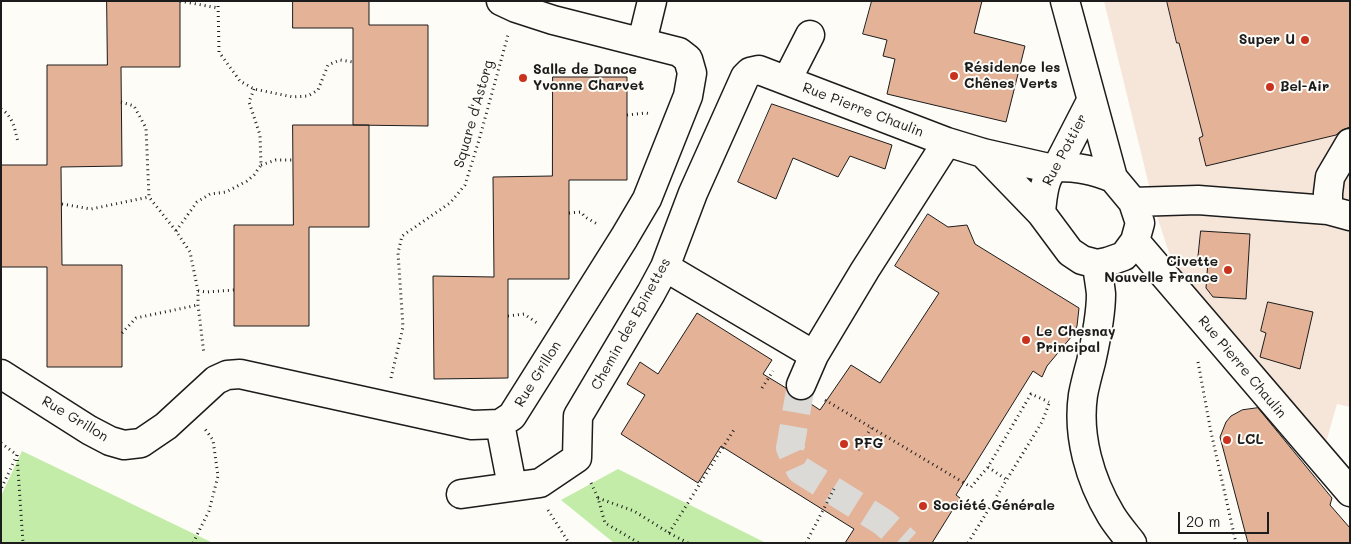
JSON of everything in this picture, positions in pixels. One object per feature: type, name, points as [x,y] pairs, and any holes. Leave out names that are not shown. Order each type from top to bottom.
[{"type":"street","points":[[642,42],[652,1]]},
{"type":"street","name":"Rue Pottier","points":[[1065,1],[1113,178],[1133,202],[1140,223],[1134,241]]},
{"type":"street","name":"Rue Grillon","points":[[1,374],[88,430],[110,441],[124,445],[141,443],[166,426],[216,380],[227,375],[240,374],[472,425],[500,424],[512,416],[647,198],[688,96],[692,73],[688,59],[679,52],[553,20],[509,5]]},
{"type":"street","points":[[787,80],[810,36]]},
{"type":"street","name":"Rue Pierre Chaulin","points":[[745,77],[750,72],[759,70],[947,142],[983,153],[1055,168]]},
{"type":"street","name":"Chemin des Epinettes","points":[[461,494],[540,483],[577,458],[578,416],[665,267],[694,194],[745,77]]},
{"type":"street","name":"Rue Pottier","points":[[1041,213],[1042,194],[1091,101]]},
{"type":"street","points":[[801,385],[814,356],[865,270],[947,142]]},
{"type":"street","points":[[1335,207],[1330,177],[1350,144]]},
{"type":"street","name":"Rue Pierre Chaulin","points":[[983,153],[1041,213]]},
{"type":"street","points":[[1055,168],[1084,168],[1113,178]]},
{"type":"street","points":[[1335,207],[1350,176]]},
{"type":"street","points":[[1133,202],[1198,200],[1335,207]]},
{"type":"street","points":[[1041,213],[1070,252],[1082,260],[1096,264],[1124,256],[1134,241]]},
{"type":"street","name":"Rue Pierre Chaulin","points":[[1134,241],[1350,492]]},
{"type":"street","points":[[1096,264],[1101,294],[1100,310],[1083,395],[1082,426],[1084,444],[1093,478],[1102,498],[1112,517],[1132,543]]},
{"type":"street","points":[[665,267],[814,356]]},
{"type":"street","points":[[500,424],[512,486]]},
{"type":"path","points":[[180,1],[218,8]]},
{"type":"path","points":[[218,1],[219,52],[240,81],[254,89],[293,97],[308,96],[318,90],[328,65],[340,60],[353,62]]},
{"type":"path","name":"Square d'Astorg","points":[[383,405],[394,369],[403,327],[398,253],[402,236],[450,203],[465,185],[479,140],[509,5]]},
{"type":"path","points":[[254,89],[249,102],[260,135],[261,165]]},
{"type":"path","points":[[121,102],[134,106],[146,128],[149,197],[190,252],[198,291],[205,367],[216,380]]},
{"type":"path","points":[[1,109],[4,110],[14,125],[18,142]]},
{"type":"path","points":[[176,231],[196,202],[210,194],[226,192],[247,181],[261,165],[276,160],[293,160]]},
{"type":"path","points":[[62,204],[91,209],[149,197]]},
{"type":"path","points":[[198,291],[234,290]]},
{"type":"path","points":[[122,332],[136,318],[198,304]]},
{"type":"path","points":[[1198,359],[1211,432],[1236,543]]},
{"type":"path","points":[[769,365],[971,487],[988,467],[1031,394],[1049,402]]},
{"type":"path","points":[[762,388],[774,369]]},
{"type":"path","points":[[968,543],[1042,422],[1053,393]]},
{"type":"path","points":[[187,408],[213,440],[218,476],[209,511],[193,543]]},
{"type":"path","points":[[669,533],[735,428]]},
{"type":"path","points":[[858,450],[872,428]]},
{"type":"path","points":[[1,443],[17,455],[23,543]]},
{"type":"path","points":[[1,489],[17,455]]},
{"type":"path","points":[[988,467],[1007,480]]},
{"type":"path","points":[[540,483],[543,499],[549,513],[569,543]]},
{"type":"path","points":[[806,543],[834,489]]},
{"type":"path","points":[[639,543],[605,523],[598,498],[634,511],[688,543]]},
{"type":"shaded area","points":[[1104,1],[1350,1],[1350,407],[1337,404],[1325,446],[1173,265],[1155,210]]},
{"type":"green space","points":[[22,451],[213,543],[1,543],[1,496]]},
{"type":"green space","points":[[618,469],[766,543],[614,543],[561,500]]},
{"type":"building","points":[[107,1],[180,1],[180,67],[121,67],[122,166],[61,167],[62,265],[122,265],[122,367],[47,367],[47,267],[1,267],[1,165],[47,165],[47,65],[107,65]]},
{"type":"building","points":[[293,1],[369,1],[369,25],[428,25],[428,126],[353,125],[353,28],[293,28]]},
{"type":"building","name":"Résidence les Chênes Verts","points":[[872,1],[982,1],[974,33],[1025,46],[1006,122],[887,94],[895,59],[883,56],[887,40],[863,34]]},
{"type":"building","name":"Bel-Air","points":[[1167,1],[1350,1],[1350,127],[1336,135],[1206,166],[1199,138],[1203,136]]},
{"type":"building","points":[[553,77],[627,77],[627,180],[569,180],[569,279],[508,279],[508,378],[434,379],[433,276],[494,277],[493,177],[552,176]]},
{"type":"building","points":[[772,104],[892,145],[885,169],[850,156],[838,177],[793,158],[776,199],[738,182]]},
{"type":"building","points":[[293,125],[369,125],[369,227],[309,227],[309,326],[234,326],[234,225],[293,225]]},
{"type":"building","points":[[928,214],[948,227],[967,225],[975,244],[1079,308],[1077,326],[1072,336],[1047,366],[1042,377],[1033,371],[956,495],[960,498],[932,543],[845,543],[854,529],[721,446],[698,483],[621,434],[645,395],[627,384],[640,362],[658,374],[697,313],[772,360],[763,374],[786,388],[789,395],[794,399],[805,400],[820,410],[851,365],[880,383],[939,293],[895,266]]},
{"type":"building","points":[[1201,231],[1250,234],[1246,299],[1213,297],[1206,288],[1208,261],[1198,260]]},
{"type":"building","points":[[1268,302],[1313,312],[1300,369],[1260,357],[1266,333],[1261,331]]},
{"type":"building","points":[[1258,408],[1332,498],[1330,505],[1350,528],[1350,543],[1248,543],[1220,437],[1226,422],[1231,416],[1242,410]]},
{"type":"tunnel","points":[[801,385],[790,448],[800,470],[883,522],[907,543]]},
{"type":"place","name":"Super U","points":[[1305,40]]},
{"type":"place","name":"Résidence les Chênes Verts","points":[[954,76]]},
{"type":"place","name":"Salle de Dance Yvonne Charvet","points":[[523,78]]},
{"type":"place","name":"Bel-Air","points":[[1270,87]]},
{"type":"place","name":"Civette Nouvelle France","points":[[1228,270]]},
{"type":"place","name":"Le Chesnay Principal","points":[[1026,340]]},
{"type":"place","name":"LCL","points":[[1227,440]]},
{"type":"place","name":"PFG","points":[[844,444]]},
{"type":"place","name":"Société Générale","points":[[923,506]]}]
